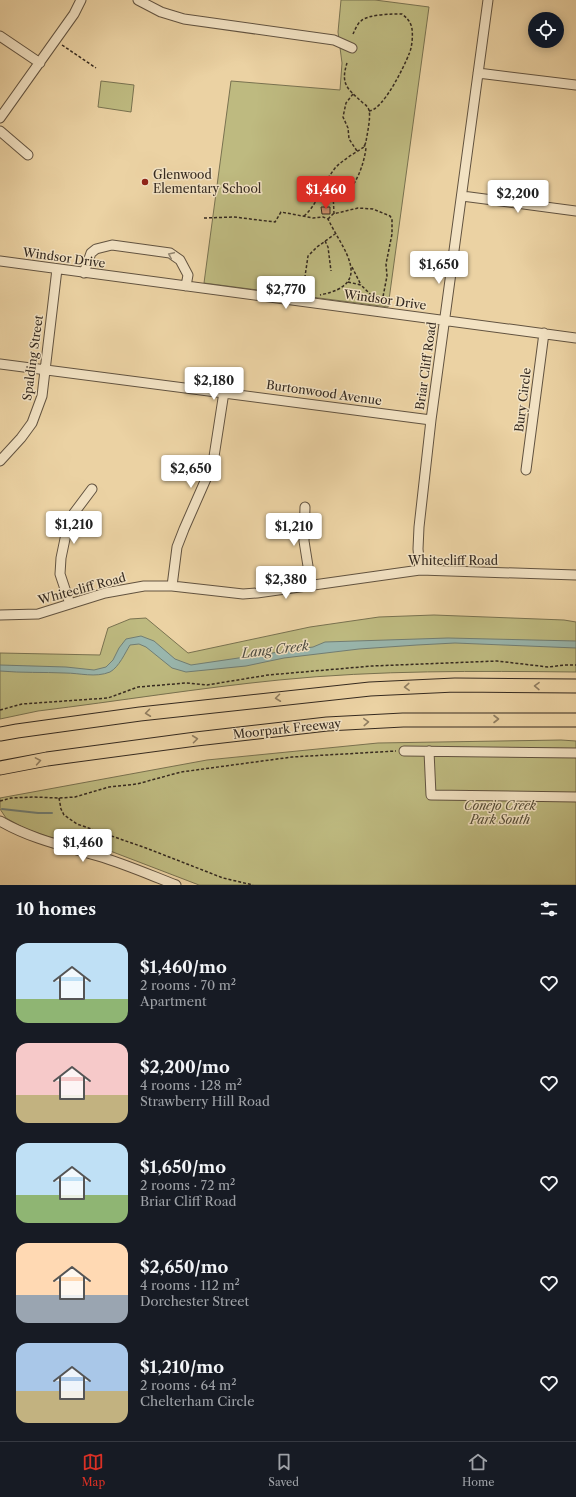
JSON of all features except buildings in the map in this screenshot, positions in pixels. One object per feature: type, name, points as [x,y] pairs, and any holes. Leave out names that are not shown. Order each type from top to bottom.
[{"type":"highway","points":[[0,734],[140,714],[370,689],[455,685],[576,686]]},
{"type":"highway","name":"Moorpark Freeway","points":[[0,768],[196,739],[327,724],[403,720],[531,719],[576,721]]},
{"type":"street","points":[[0,118],[74,14],[81,0]]},
{"type":"street","points":[[138,0],[161,12],[184,19],[334,40],[352,48]]},
{"type":"street","name":"Briar Cliff Road","points":[[420,570],[418,549],[419,527],[431,420],[488,0]]},
{"type":"street","points":[[0,36],[40,63]]},
{"type":"street","points":[[478,73],[576,85]]},
{"type":"street","points":[[0,132],[28,156]]},
{"type":"street","points":[[462,196],[576,211]]},
{"type":"street","points":[[84,273],[91,253],[96,249],[112,245],[170,253],[180,260],[188,275],[186,286]]},
{"type":"street","name":"Windsor Drive","points":[[0,261],[576,338]]},
{"type":"street","name":"Spalding Street","points":[[0,461],[21,438],[32,423],[42,396],[57,269]]},
{"type":"street","name":"Bury Circle","points":[[526,470],[544,333]]},
{"type":"street","name":"Burtonwood Avenue","points":[[0,364],[431,420]]},
{"type":"street","points":[[172,586],[177,547],[213,463],[224,392]]},
{"type":"street","points":[[70,604],[60,574],[61,558],[66,534],[74,513],[92,489]]},
{"type":"street","points":[[305,507],[304,541],[306,559],[312,585]]},
{"type":"street","name":"Whitecliff Road","points":[[0,615],[38,614],[105,593],[144,586],[172,586],[243,594],[257,594],[420,570],[576,575]]},
{"type":"street","points":[[404,751],[576,753]]},
{"type":"street","points":[[429,751],[432,795],[576,797]]},
{"type":"street","points":[[0,821],[28,835],[52,844],[114,861],[176,885]]},
{"type":"path","points":[[353,34],[361,21],[368,17],[396,14],[402,14],[408,19],[412,29],[410,52],[393,86],[381,103],[373,111],[369,111]]},
{"type":"path","points":[[56,40],[96,68]]},
{"type":"path","points":[[304,216],[313,207],[326,182],[337,167],[366,142],[369,111],[345,85],[344,73],[347,63]]},
{"type":"path","points":[[353,94],[346,104],[343,117],[348,128],[349,139],[357,151]]},
{"type":"path","points":[[326,182],[347,193],[362,165],[366,148],[364,145]]},
{"type":"path","points":[[324,187],[333,192]]},
{"type":"path","points":[[334,214],[333,192],[336,187]]},
{"type":"path","points":[[328,219],[334,214],[348,210],[365,208],[388,214],[392,219],[392,234],[386,264],[387,276],[382,302]]},
{"type":"path","points":[[204,218],[234,217],[275,222],[281,212],[304,216],[323,217],[328,219],[335,234],[341,242],[361,285],[386,306]]},
{"type":"path","points":[[301,292],[303,290],[308,256],[335,234]]},
{"type":"path","points":[[325,241],[328,248],[331,271]]},
{"type":"path","points":[[318,296],[341,289],[348,282],[352,266]]},
{"type":"path","points":[[348,282],[361,285]]},
{"type":"path","points":[[0,710],[22,704],[108,698],[138,688],[186,683],[207,685],[268,675],[372,666],[497,661],[548,667],[565,665],[576,666]]},
{"type":"path","points":[[0,801],[11,798],[75,797],[119,785],[138,784],[181,772],[292,757],[404,751]]},
{"type":"path","points":[[58,798],[64,815],[77,824],[146,848],[223,878],[253,885]]},
{"type":"green space","points":[[341,0],[375,0],[429,7],[388,307],[204,283],[231,81],[340,90],[342,63],[338,32]]},
{"type":"green space","points":[[101,81],[134,85],[131,112],[98,107]]},
{"type":"green space","points":[[434,615],[564,620],[576,622],[576,672],[502,671],[390,673],[353,674],[279,680],[38,711],[0,719],[0,653],[100,655],[108,628],[130,619],[146,618],[188,653],[310,627],[379,617]]},
{"type":"green space","name":"Conejo Creek Park South","points":[[576,741],[576,885],[199,885],[105,849],[49,837],[26,829],[6,818],[0,809],[0,798],[207,760],[378,743]]},
{"type":"water","points":[[141,636],[154,641],[175,659],[191,665],[313,647],[325,642],[448,638],[576,641],[576,648],[455,643],[417,645],[359,649],[284,658],[246,666],[186,672],[172,668],[146,647],[139,644],[130,645],[122,660],[113,670],[99,675],[0,671],[0,665],[66,667],[94,670],[106,667],[113,660],[119,648],[126,639]]},
{"type":"waterway","points":[[2,809],[52,813]]},
{"type":"place","name":"Glenwood Elementary School","points":[[145,182]]},
{"type":"water label","name":"Lang Creek","points":[[275,649]]}]
